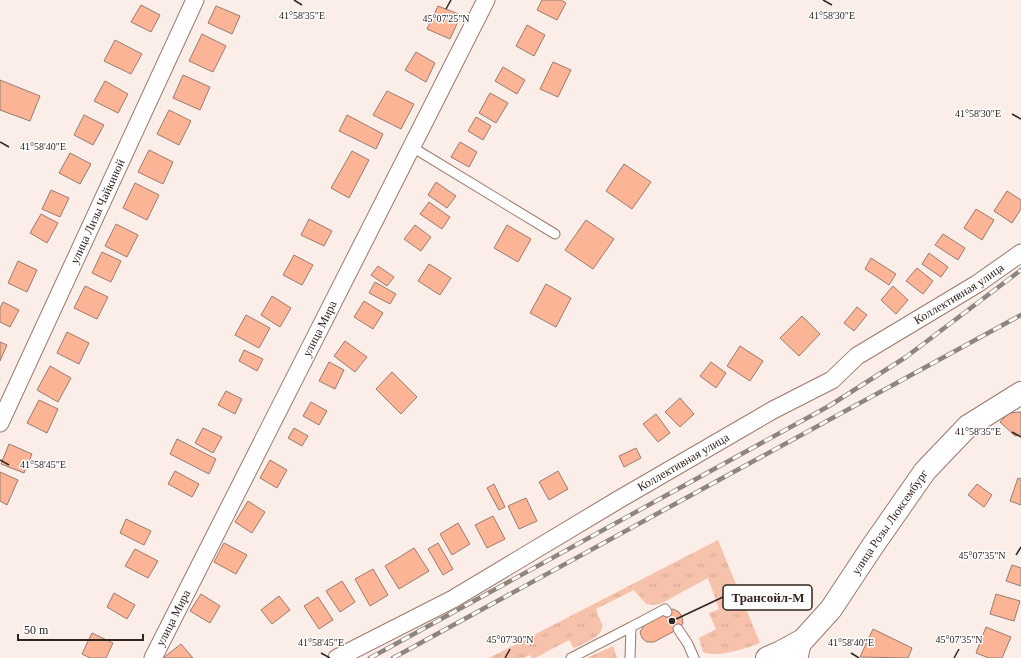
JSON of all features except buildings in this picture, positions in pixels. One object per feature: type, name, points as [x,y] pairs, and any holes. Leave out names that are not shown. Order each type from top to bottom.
[{"type":"main road","name":"улица Розы Люксембург","points":[[767,658],[781,652],[801,649],[831,609],[924,471],[968,426],[1021,393]]},
{"type":"street","name":"улица Лизы Чайкиной","points":[[0,423],[195,0]]},
{"type":"street","name":"улица Мира","points":[[153,658],[486,0]]},
{"type":"street","name":"Коллективная улица","points":[[337,658],[453,599],[625,496],[773,410],[832,380],[857,356],[977,284],[1021,253]]},
{"type":"lane","points":[[412,147],[555,234]]},
{"type":"lane","points":[[571,658],[665,609],[667,612]]},
{"type":"lane","points":[[630,658],[631,627]]},
{"type":"lane","points":[[678,629],[688,644],[694,658]]},
{"type":"green space","points":[[718,540],[760,643],[739,650],[723,653],[709,654],[703,652],[699,638],[716,629],[709,613],[719,609],[708,578],[660,604],[646,604],[634,590],[596,609],[602,624],[600,632],[588,642],[574,648],[569,640],[535,658],[532,658],[530,655],[524,658],[489,658]]},
{"type":"green space","points":[[613,646],[617,658],[587,658]]},
{"type":"railway","points":[[370,658],[829,406],[906,357],[1021,270]]},
{"type":"railway","points":[[393,658],[1021,315]]},
{"type":"place","name":"Трансойл-М","points":[[672,621]]}]
